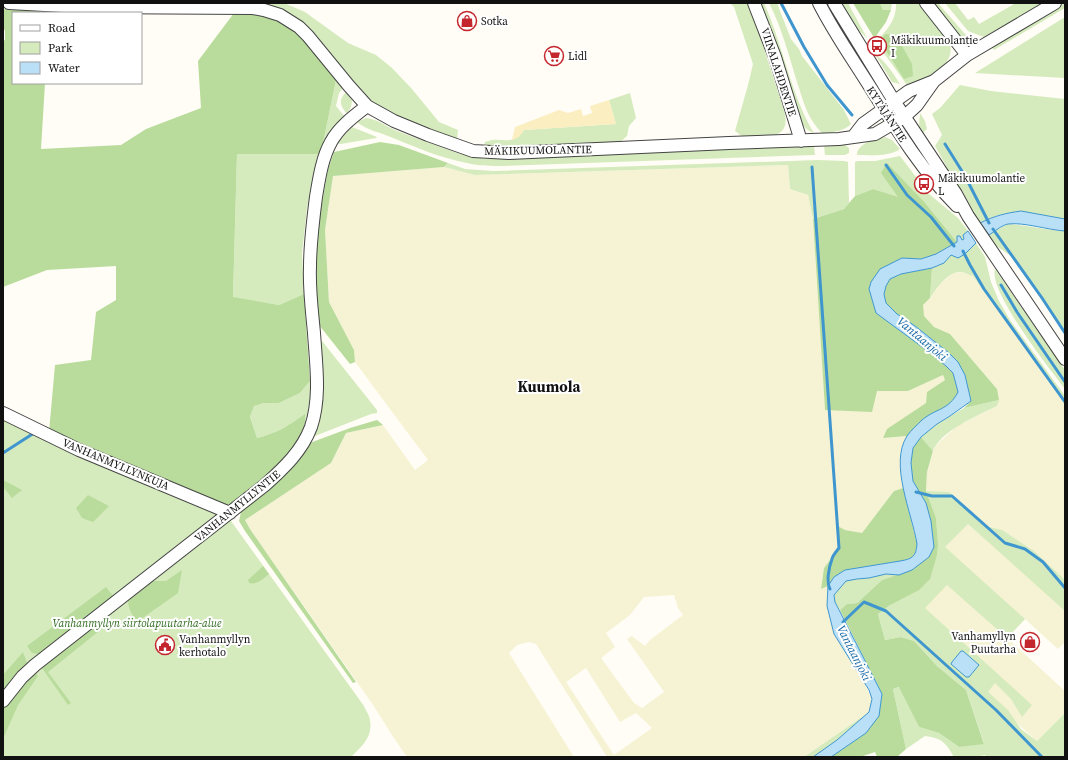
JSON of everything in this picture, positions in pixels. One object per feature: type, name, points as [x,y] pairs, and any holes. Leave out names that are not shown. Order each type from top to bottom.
[{"type":"street","name":"MÄKIKUUMOLANTIE","points":[[9,3],[80,7],[253,8],[280,15],[299,27],[308,36],[367,106],[394,121],[472,151],[510,153],[864,137],[875,134],[904,117],[917,104],[934,81]]},
{"type":"street","name":"VIINALAHDENTIE","points":[[754,3],[775,57],[802,141]]},
{"type":"street","name":"KYTÄJÄNTIE","points":[[819,3],[845,48],[909,147],[948,197],[968,216]]},
{"type":"street","name":"KYTÄJÄNTIE","points":[[834,3],[904,117],[956,194],[968,216],[1065,360]]},
{"type":"street","points":[[926,3],[967,54]]},
{"type":"street","points":[[853,137],[863,124],[909,91],[934,81],[967,54],[1055,3]]},
{"type":"street","name":"VANHANMYLLYNTIE","points":[[3,701],[22,676],[264,486],[294,458],[301,448],[311,427],[317,396],[310,267],[312,230],[318,186],[326,151],[331,141],[350,120],[367,106]]},
{"type":"street","name":"VANHANMYLLYNKUJA","points":[[3,413],[79,450],[230,513]]},
{"type":"shaded area","points":[[788,165],[790,189],[808,195],[813,219],[825,410],[877,391],[908,391],[943,375],[945,380],[927,392],[926,403],[888,429],[884,438],[907,436],[900,454],[900,468],[903,488],[894,491],[862,533],[845,530],[836,525],[839,548],[824,568],[821,589],[828,586],[827,606],[872,699],[869,712],[804,757],[607,757],[536,644],[529,642],[517,645],[509,653],[574,757],[407,757],[373,705],[250,529],[245,520],[331,463],[346,433],[383,425],[415,470],[428,460],[355,362],[354,350],[329,302],[325,230],[333,176],[444,167],[475,175]],"holes":[[[674,595],[678,608],[683,615],[650,640],[645,646],[632,636],[627,639],[664,692],[642,708],[634,703],[601,658],[615,647],[606,633],[630,615],[644,597]],[[586,668],[620,722],[636,713],[652,728],[614,755],[566,682]]]},
{"type":"shaded area","points":[[961,272],[973,276],[1065,404],[1065,642],[1058,649],[1025,619],[1007,638],[1065,691],[1065,713],[1037,741],[951,664],[912,624],[927,472],[935,446],[957,426],[997,406],[997,389],[950,334],[934,327],[924,316],[923,305],[938,286],[952,274]]},
{"type":"green space","points":[[263,3],[284,3],[305,12],[348,43],[376,55],[392,68],[412,89],[439,122],[458,130],[457,140],[395,118],[367,99],[316,35],[299,20],[282,10]]},
{"type":"green space","points":[[730,3],[747,3],[756,24],[785,114],[786,120],[783,130],[775,135],[748,138],[743,137],[735,131],[753,64],[734,7]]},
{"type":"green space","points":[[759,3],[764,3],[771,19],[799,102],[814,133],[802,124],[798,116]]},
{"type":"green space","points":[[769,3],[777,3],[791,39],[799,49],[802,56],[844,110],[851,124],[845,128],[823,134],[813,122],[804,103],[781,32]]},
{"type":"green space","points":[[839,3],[848,3],[867,38],[855,27]]},
{"type":"green space","points":[[853,3],[880,3],[883,10],[891,10],[886,22],[876,36],[873,36]]},
{"type":"green space","points":[[880,3],[892,3],[891,10],[883,10]]},
{"type":"green space","points":[[896,3],[919,3],[946,35],[951,48],[950,56],[940,68],[933,74],[911,85],[907,85],[878,45],[877,41],[888,28],[893,19]]},
{"type":"green space","points":[[933,3],[938,3],[965,34],[977,40],[964,38],[960,35]]},
{"type":"green space","points":[[945,3],[955,3],[968,20],[974,17],[979,24],[1016,3],[1043,3],[984,37],[968,31]]},
{"type":"green space","points":[[1065,3],[1065,8],[994,50],[991,46]]},
{"type":"green space","points":[[3,9],[50,12],[12,12],[12,84],[45,84],[41,149],[121,145],[146,129],[201,108],[198,61],[234,13],[269,17],[292,30],[311,48],[336,80],[322,148],[318,154],[237,154],[233,297],[279,305],[304,294],[310,381],[300,393],[279,403],[264,403],[254,406],[250,417],[257,438],[282,429],[305,414],[306,420],[296,443],[276,470],[267,479],[232,504],[226,505],[49,432],[55,365],[91,360],[96,312],[116,300],[116,266],[47,270],[3,287],[3,41],[5,40],[5,30],[3,29]]},
{"type":"green space","points":[[1065,17],[1065,78],[975,73]]},
{"type":"green space","points":[[885,34],[896,35],[912,64],[913,76],[904,79],[880,41]]},
{"type":"green space","points":[[875,54],[886,64],[900,84],[892,82]]},
{"type":"green space","points":[[336,80],[343,88],[339,93],[336,106],[345,117],[322,148]]},
{"type":"green space","points":[[960,85],[991,91],[1065,99],[1065,219],[1022,212],[1002,214],[980,223],[962,197],[935,146],[942,135],[932,114],[940,108]]},
{"type":"green space","points":[[346,92],[352,100],[351,107],[347,114],[341,103],[343,95]]},
{"type":"green space","points":[[630,93],[636,118],[629,126],[627,136],[620,142],[495,148],[484,146],[485,142],[491,140],[511,140],[520,135],[524,130],[616,124],[609,100]]},
{"type":"green space","points":[[920,113],[925,121],[927,129],[923,133],[919,125]]},
{"type":"green space","points":[[366,118],[460,154],[485,159],[814,146],[815,155],[503,166],[480,165],[457,161],[437,155],[368,128],[357,122]]},
{"type":"green space","points":[[352,127],[377,137],[341,144],[337,143]]},
{"type":"green space","points":[[885,137],[892,140],[900,149],[896,152],[885,154],[857,155],[860,147],[863,145],[872,140]]},
{"type":"green space","points":[[380,142],[399,145],[448,163],[444,167],[333,176],[325,230],[329,302],[354,350],[355,362],[350,364],[319,325],[316,285],[316,256],[319,220],[328,169],[334,152]]},
{"type":"green space","points":[[824,145],[845,145],[849,148],[849,153],[845,155],[825,155]]},
{"type":"green space","points":[[237,154],[318,154],[307,208],[302,253],[304,294],[279,305],[233,298]]},
{"type":"green space","points":[[900,156],[929,194],[958,218],[968,231],[963,235],[964,239],[957,242],[926,204],[899,198],[873,189],[855,196],[855,162],[875,161]]},
{"type":"green space","points":[[818,160],[848,162],[849,203],[844,209],[813,219],[808,195],[790,189],[788,165],[475,175],[444,167],[448,163],[465,169],[493,171]]},
{"type":"green space","points":[[887,163],[926,204],[957,242],[936,254],[921,259],[902,258],[871,282],[869,289],[876,313],[946,366],[953,373],[958,392],[954,400],[944,408],[924,419],[907,436],[883,438],[887,429],[926,403],[927,392],[945,380],[943,375],[908,391],[877,391],[872,412],[825,410],[813,219],[844,209],[855,196],[873,189],[898,197],[881,173]]},
{"type":"green space","points":[[1007,224],[1065,231],[1065,333],[1014,258],[995,245],[989,235]]},
{"type":"green space","points":[[976,243],[985,257],[991,282],[999,301],[1010,320],[1065,396],[1065,404],[973,276],[964,272],[956,272],[952,274],[943,281],[930,298],[932,268],[944,263],[951,255],[965,254]]},
{"type":"green space","points":[[932,268],[930,298],[923,305],[924,316],[934,327],[950,334],[997,389],[999,400],[964,408],[971,401],[965,375],[949,353],[915,326],[897,314],[886,303],[884,294],[890,279],[901,274]]},
{"type":"green space","points":[[995,269],[1065,370],[1065,389],[1034,348],[1010,311],[995,280]]},
{"type":"green space","points":[[320,340],[377,410],[377,413],[315,436],[312,433]]},
{"type":"green space","points":[[310,381],[310,401],[307,419],[305,415],[276,432],[257,438],[250,417],[254,406],[264,403],[279,403],[300,393]]},
{"type":"green space","points":[[999,400],[997,406],[952,430],[943,437],[933,451],[921,437],[937,424],[964,408]]},
{"type":"green space","name":"Vanhanmyllyn siirtolapuutarha-alue","points":[[3,419],[216,511],[231,521],[364,706],[369,717],[370,732],[359,749],[351,757],[3,757]]},
{"type":"green space","points":[[377,420],[383,425],[346,433],[331,463],[245,520],[356,682],[353,683],[239,521],[241,512],[286,473],[307,444]]},
{"type":"green space","points":[[921,437],[933,451],[927,472],[926,491],[936,518],[938,545],[937,555],[930,579],[919,590],[890,605],[878,614],[885,640],[901,637],[914,641],[937,666],[966,690],[984,744],[959,747],[939,733],[919,727],[899,687],[893,689],[906,749],[897,757],[877,757],[875,752],[860,757],[831,757],[866,733],[882,694],[840,610],[847,604],[857,603],[882,580],[912,570],[929,557],[926,503],[913,481],[911,463],[913,448]]},
{"type":"green space","points":[[3,480],[22,490],[12,498],[3,487]]},
{"type":"green space","points":[[903,488],[917,544],[916,552],[913,557],[904,560],[845,570],[834,577],[828,586],[821,589],[824,568],[839,548],[836,525],[845,530],[862,533],[894,491]]},
{"type":"green space","points":[[926,491],[949,492],[989,527],[1002,530],[1034,551],[1065,580],[1065,611],[968,524],[945,547],[1025,619],[1007,638],[947,585],[925,608],[1032,705],[1022,717],[1011,699],[995,683],[988,692],[1008,710],[1021,729],[1037,741],[1065,713],[1065,757],[986,757],[985,755],[977,757],[954,757],[943,742],[936,738],[925,736],[906,749],[893,689],[900,687],[919,727],[939,733],[959,747],[984,743],[966,690],[937,666],[914,641],[901,637],[885,640],[878,614],[890,605],[937,555],[938,545],[936,518]]},
{"type":"green space","points":[[88,495],[109,506],[93,522],[82,518],[76,508]]},
{"type":"green space","points":[[263,566],[269,574],[262,580],[249,583],[248,580]]},
{"type":"green space","points":[[182,570],[178,593],[137,622],[132,614],[128,600],[152,581],[166,581]]},
{"type":"green space","points":[[886,574],[899,575],[882,580],[857,603],[847,604],[840,610],[835,602],[834,595],[846,581]]},
{"type":"green space","points":[[106,587],[114,597],[38,654],[32,653],[27,646]]},
{"type":"green space","points":[[100,622],[104,627],[48,672],[71,703],[68,705],[42,668],[61,651]]},
{"type":"green space","points":[[23,652],[27,663],[3,690],[3,675]]},
{"type":"green space","points":[[33,670],[38,676],[18,705],[3,739],[3,709],[7,701]]},
{"type":"green space","points":[[869,712],[837,740],[814,757],[804,757]]},
{"type":"sand","points":[[609,100],[616,124],[524,130],[519,137],[512,140],[515,127],[559,110],[568,113],[581,109],[583,116],[592,113],[590,106]]},
{"type":"water","points":[[1021,211],[1065,219],[1065,231],[1021,224],[1008,224],[989,235],[980,223],[1000,215]]},
{"type":"water","name":"Vantaanjoki","points":[[968,231],[976,243],[965,254],[958,258],[951,255],[944,263],[932,268],[901,274],[890,279],[886,286],[884,294],[886,303],[897,314],[915,326],[958,362],[965,375],[971,401],[937,424],[921,437],[913,448],[911,463],[913,481],[926,503],[931,521],[934,547],[929,557],[912,570],[899,575],[886,574],[846,581],[834,595],[835,602],[882,694],[879,716],[866,733],[831,757],[813,757],[837,740],[869,712],[872,699],[869,690],[834,634],[827,606],[828,586],[834,577],[845,570],[904,560],[913,557],[916,552],[917,544],[903,489],[900,460],[902,447],[907,436],[922,420],[950,403],[958,392],[953,373],[946,366],[876,313],[869,289],[871,282],[880,269],[902,258],[921,259],[936,254],[957,242],[957,236],[960,236],[962,240],[964,239],[963,235]]},
{"type":"water","points":[[961,651],[963,651],[979,665],[969,677],[966,677],[951,664]]},
{"type":"waterway","points":[[781,3],[804,47],[827,85],[852,115]]},
{"type":"waterway","points":[[945,144],[965,176],[989,223]]},
{"type":"waterway","points":[[886,165],[907,195],[931,217],[954,246]]},
{"type":"waterway","points":[[812,167],[839,548],[833,556],[830,566],[828,579],[830,589]]},
{"type":"waterway","points":[[993,229],[1065,333]]},
{"type":"waterway","points":[[963,251],[984,289],[1065,402]]},
{"type":"waterway","points":[[1001,285],[1017,312],[1065,382]]},
{"type":"waterway","points":[[3,453],[34,433]]},
{"type":"waterway","points":[[916,492],[932,496],[952,496],[1005,543],[1025,549],[1043,562],[1065,588]]},
{"type":"waterway","name":"Vantaanjoki","points":[[843,622],[864,602],[886,611],[996,710],[1042,757]]},
{"type":"place","name":"Sotka","points":[[467,21]]},
{"type":"place","name":"Mäkikuumolantie I","points":[[877,46]]},
{"type":"place","name":"Lidl","points":[[554,56]]},
{"type":"place","name":"Mäkikuumolantie L","points":[[924,184]]},
{"type":"place","name":"Vanhamyllyn Puutarha","points":[[1030,642]]},
{"type":"place","name":"Vanhanmyllyn kerhotalo","points":[[165,645]]},
{"type":"district","name":"Kuumola","points":[[549,387]]}]
